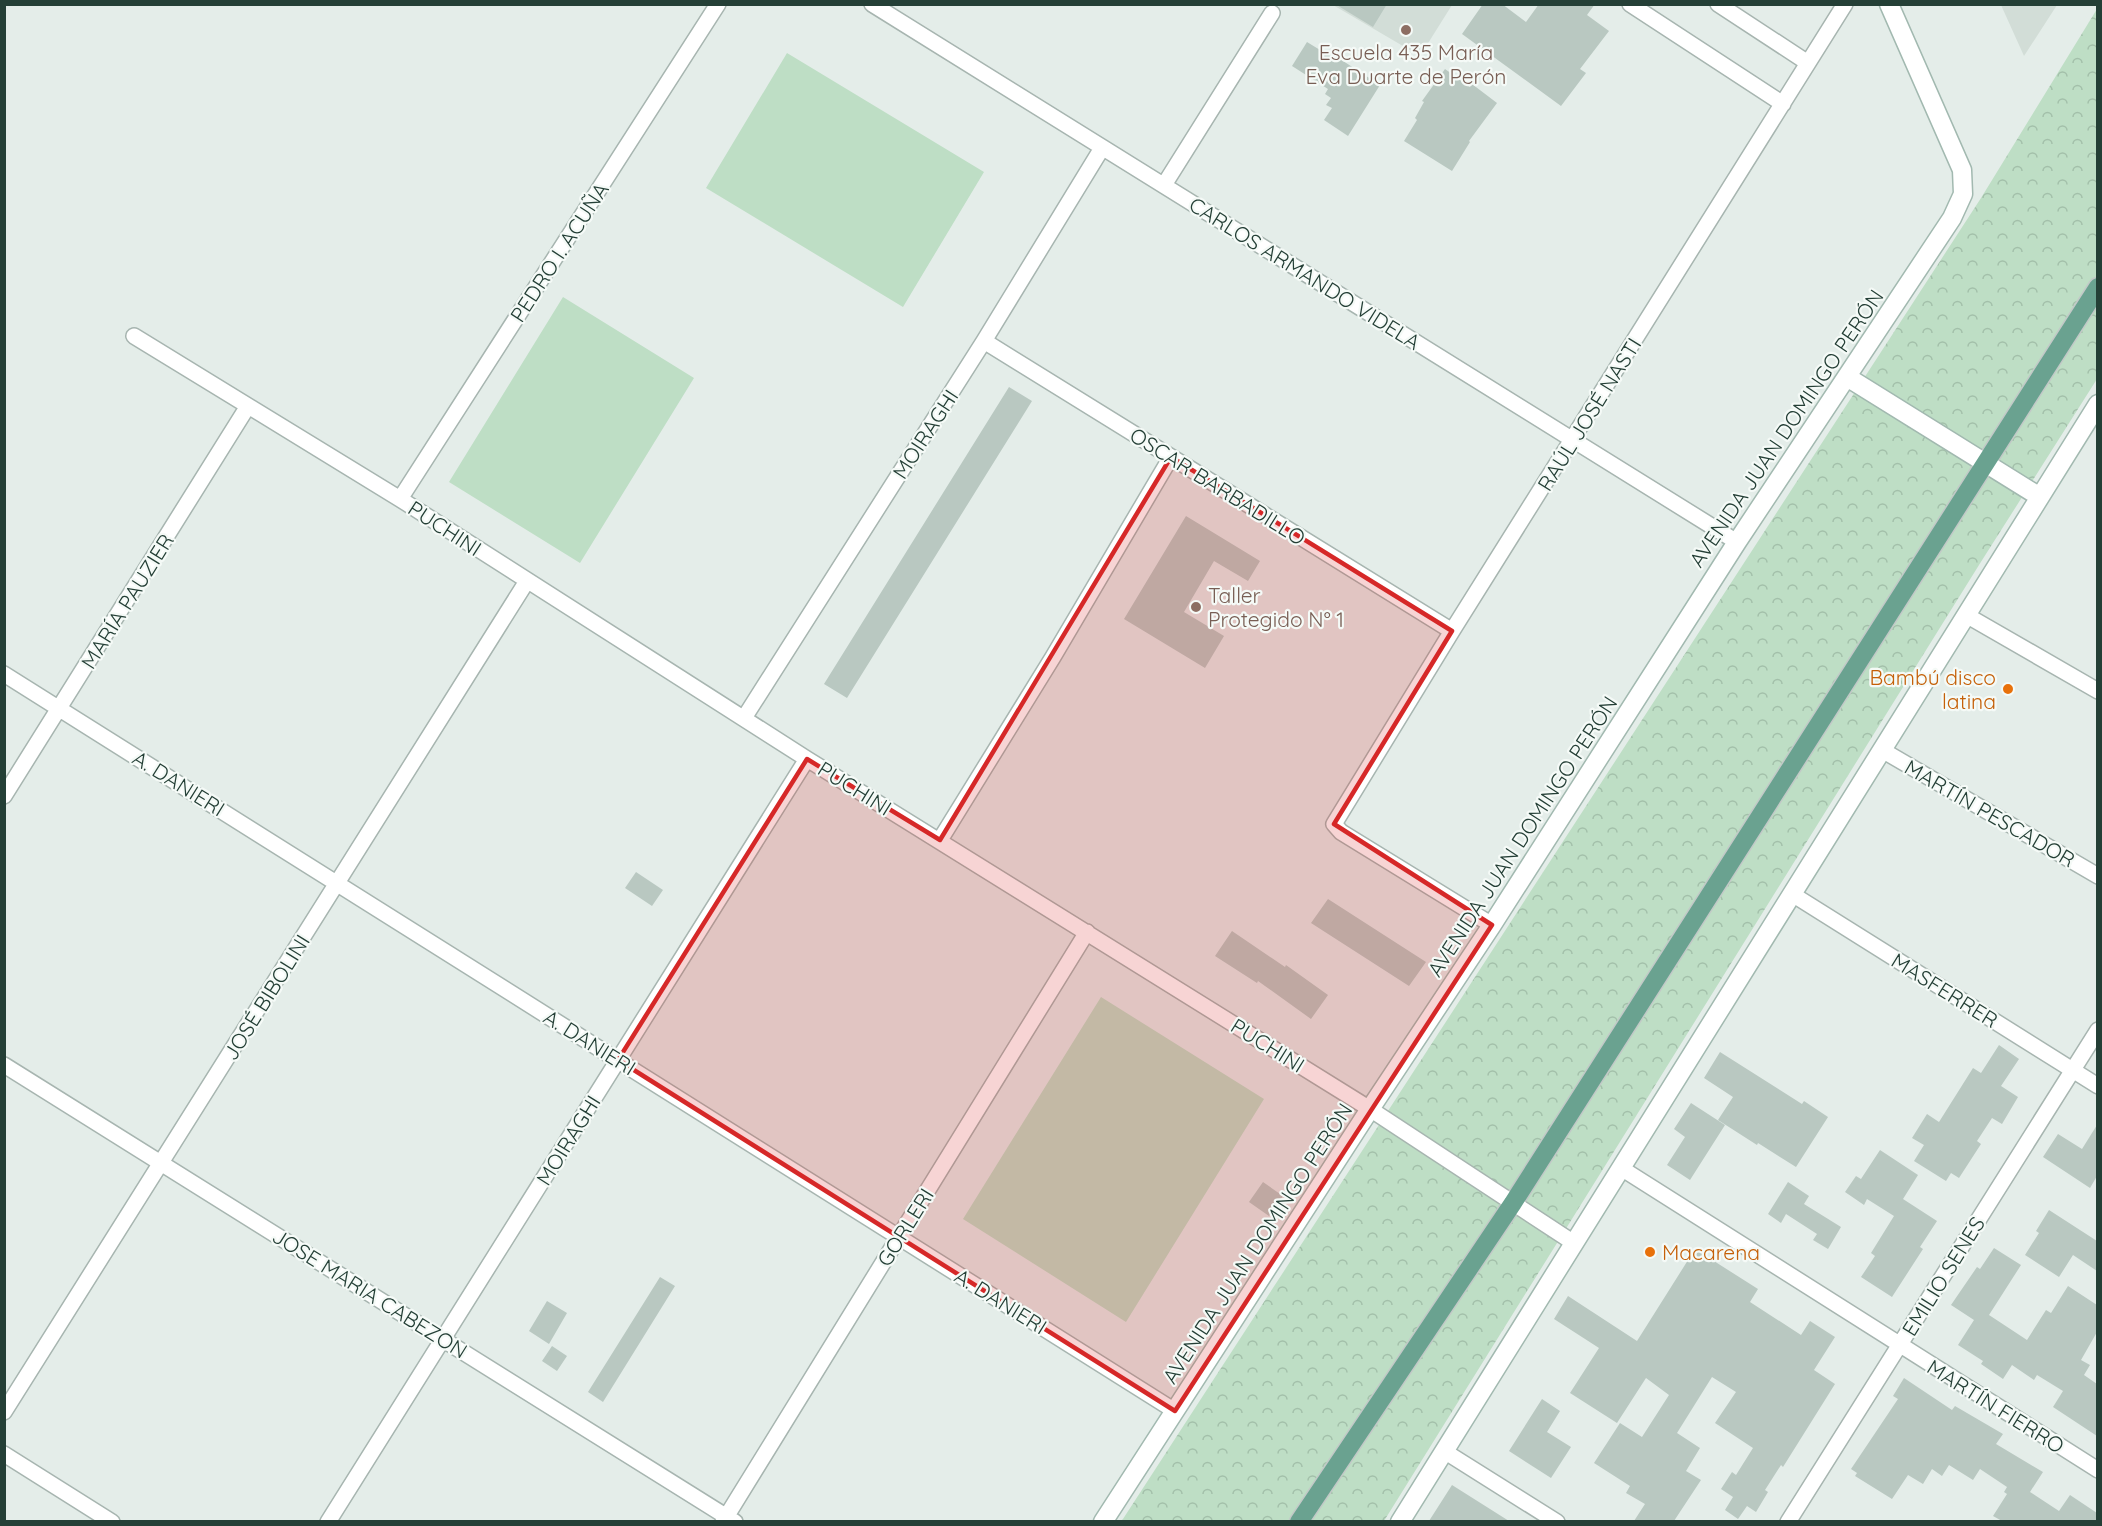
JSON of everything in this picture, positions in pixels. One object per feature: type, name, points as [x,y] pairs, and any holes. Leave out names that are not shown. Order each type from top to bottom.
[{"type":"main road","name":"AVENIDA JUAN DOMINGO PERÓN","points":[[1103,1521],[1492,925],[1737,542],[1952,218],[1963,194],[1962,170],[1889,4]]},
{"type":"main road","points":[[1299,1521],[1513,1203],[2097,287]]},
{"type":"main road","points":[[1847,377],[2040,497]]},
{"type":"main road","points":[[1400,1521],[2097,404]]},
{"type":"street","name":"PEDRO I. ACUÑA","points":[[400,499],[718,4]]},
{"type":"street","name":"CARLOS ARMANDO VIDELA","points":[[872,4],[1737,542]]},
{"type":"street","points":[[1630,4],[1783,104]]},
{"type":"street","points":[[1718,4],[1808,63]]},
{"type":"street","name":"RAÚL JOSÉ NASTI","points":[[1492,925],[1341,832],[1334,824],[1845,4]]},
{"type":"street","points":[[1164,185],[1272,13]]},
{"type":"street","name":"MOIRAGHI","points":[[744,718],[984,341],[1102,148]]},
{"type":"street","name":"PUCHINI","points":[[134,336],[400,499],[807,759],[1370,1109],[1574,1243]]},
{"type":"street","name":"OSCAR BARBADILLO","points":[[984,341],[1452,632]]},
{"type":"street","name":"MARÍA PAUZIER","points":[[4,796],[248,406]]},
{"type":"street","points":[[940,840],[1059,647],[1171,457]]},
{"type":"street","name":"JOSÉ BIBOLINI","points":[[4,1412],[527,581]]},
{"type":"street","points":[[1966,615],[2097,692]]},
{"type":"street","name":"A. DANIERI","points":[[4,674],[1175,1411]]},
{"type":"street","name":"MARTÍN PESCADOR","points":[[1882,750],[2097,876]]},
{"type":"street","name":"MOIRAGHI","points":[[328,1521],[807,759]]},
{"type":"street","name":"MASFERRER","points":[[1792,894],[2097,1086]]},
{"type":"street","name":"GORLERI","points":[[728,1520],[898,1236],[1087,932]]},
{"type":"street","name":"EMILIO SENES","points":[[1788,1521],[2097,1030]]},
{"type":"street","name":"JOSE MARIA CABEZON","points":[[4,1065],[728,1520]]},
{"type":"street","name":"MARTÍN FIERRO","points":[[1621,1168],[2097,1470]]},
{"type":"street","points":[[1444,1451],[1557,1521]]},
{"type":"street","points":[[4,1454],[112,1521]]},
{"type":"highlighted area","points":[[1171,457],[1452,631],[1334,824],[1492,925],[1175,1411],[618,1060],[807,759],[940,840]]},
{"type":"shaded area","name":"Escuela 435 María Eva Duarte de Perón","points":[[1333,5],[1452,5],[1420,56]]},
{"type":"shaded area","points":[[2001,5],[2057,5],[2024,56]]},
{"type":"green space","points":[[2097,9],[2097,379],[1384,1521],[1121,1522],[1981,198]]},
{"type":"green space","points":[[787,53],[984,172],[903,307],[706,188]]},
{"type":"green space","points":[[563,297],[694,378],[580,563],[449,482]]},
{"type":"green space","points":[[1101,997],[1264,1099],[1126,1322],[963,1219]]},
{"type":"building","points":[[1335,4],[1387,4],[1373,27]]},
{"type":"building","points":[[1483,4],[1502,4],[1526,22],[1539,4],[1595,4],[1587,15],[1609,31],[1580,69],[1586,73],[1561,106],[1462,34]]},
{"type":"building","points":[[1307,42],[1338,61],[1340,59],[1380,85],[1348,136],[1324,120],[1332,108],[1326,105],[1331,98],[1325,94],[1328,89],[1292,66]]},
{"type":"building","points":[[1445,69],[1470,87],[1472,84],[1497,103],[1469,141],[1452,171],[1404,141],[1417,120],[1415,118],[1424,102],[1422,101]]},
{"type":"building","points":[[1009,387],[1032,401],[847,698],[824,684]]},
{"type":"building","points":[[1186,516],[1260,561],[1248,581],[1214,561],[1184,612],[1224,636],[1205,668],[1124,619]]},
{"type":"building","points":[[636,872],[663,890],[652,906],[625,888]]},
{"type":"building","points":[[1328,899],[1426,962],[1409,986],[1311,923]]},
{"type":"building","points":[[1232,931],[1328,995],[1311,1019],[1258,981],[1257,983],[1215,956]]},
{"type":"building","points":[[1999,1045],[2019,1059],[2001,1086],[2018,1097],[2002,1124],[1992,1118],[1977,1141],[1981,1144],[1959,1178],[1951,1173],[1946,1181],[1914,1161],[1924,1145],[1912,1138],[1927,1114],[1939,1122],[1973,1068],[1981,1073]]},
{"type":"building","points":[[1720,1052],[1802,1104],[1804,1101],[1828,1117],[1796,1167],[1718,1120],[1733,1097],[1704,1078]]},
{"type":"building","points":[[1691,1103],[1725,1125],[1690,1180],[1667,1165],[1685,1137],[1674,1129]]},
{"type":"building","points":[[2097,1125],[2097,1176],[2090,1188],[2043,1157],[2058,1134],[2082,1149]]},
{"type":"building","points":[[1880,1150],[1918,1175],[1903,1199],[1937,1221],[1920,1247],[1923,1249],[1892,1297],[1861,1277],[1875,1256],[1871,1253],[1894,1216],[1867,1199],[1864,1205],[1845,1192],[1856,1176],[1861,1179]]},
{"type":"building","points":[[1263,1182],[1283,1196],[1269,1216],[1249,1202]]},
{"type":"building","points":[[1788,1182],[1809,1196],[1804,1204],[1841,1227],[1828,1249],[1813,1240],[1817,1234],[1786,1214],[1781,1223],[1768,1214]]},
{"type":"building","points":[[2049,1210],[2097,1241],[2097,1271],[2073,1255],[2059,1277],[2025,1255],[2039,1233],[2036,1231]]},
{"type":"building","points":[[1994,1248],[2021,1265],[1989,1315],[2027,1340],[2046,1310],[2051,1313],[2068,1286],[2097,1305],[2097,1332],[2081,1360],[2090,1365],[2084,1375],[2097,1384],[2097,1436],[2053,1407],[2063,1391],[2037,1375],[2034,1380],[2012,1365],[2003,1379],[1981,1364],[1983,1361],[1958,1345],[1974,1320],[1951,1305],[1977,1267],[1980,1269]]},
{"type":"building","points":[[1695,1249],[1758,1289],[1750,1302],[1801,1335],[1810,1321],[1835,1337],[1814,1370],[1835,1384],[1783,1467],[1781,1465],[1765,1490],[1768,1492],[1756,1512],[1747,1506],[1738,1519],[1725,1510],[1733,1497],[1721,1489],[1732,1472],[1736,1475],[1753,1448],[1715,1423],[1736,1392],[1712,1377],[1677,1433],[1700,1448],[1686,1471],[1701,1480],[1674,1521],[1634,1521],[1645,1504],[1626,1493],[1630,1486],[1594,1463],[1620,1423],[1642,1437],[1669,1395],[1646,1378],[1617,1423],[1570,1393],[1599,1348],[1554,1319],[1568,1296],[1637,1341]]},
{"type":"building","points":[[660,1277],[675,1286],[603,1402],[588,1392]]},
{"type":"building","points":[[547,1301],[567,1313],[549,1344],[529,1331]]},
{"type":"building","points":[[552,1346],[567,1356],[557,1371],[542,1361]]},
{"type":"building","points":[[1904,1378],[1952,1410],[1955,1406],[2003,1434],[1996,1444],[2043,1472],[2030,1492],[2059,1511],[2070,1495],[2097,1513],[2097,1521],[2002,1521],[1993,1516],[2007,1494],[2004,1492],[2007,1487],[1980,1469],[1973,1480],[1949,1465],[1942,1476],[1932,1469],[1923,1484],[1908,1475],[1892,1499],[1855,1476],[1857,1473],[1851,1469],[1898,1399],[1893,1396]]},
{"type":"building","points":[[1542,1399],[1560,1411],[1547,1432],[1571,1447],[1551,1478],[1509,1451]]},
{"type":"building","points":[[1452,1485],[1509,1521],[1429,1521]]},
{"type":"place","name":"Escuela 435 María Eva Duarte de Perón","points":[[1406,30]]},
{"type":"place","name":"Taller Protegido N° 1","points":[[1196,607]]},
{"type":"place","name":"Bambú disco latina","points":[[2008,689]]},
{"type":"place","name":"Macarena","points":[[1650,1252]]}]
